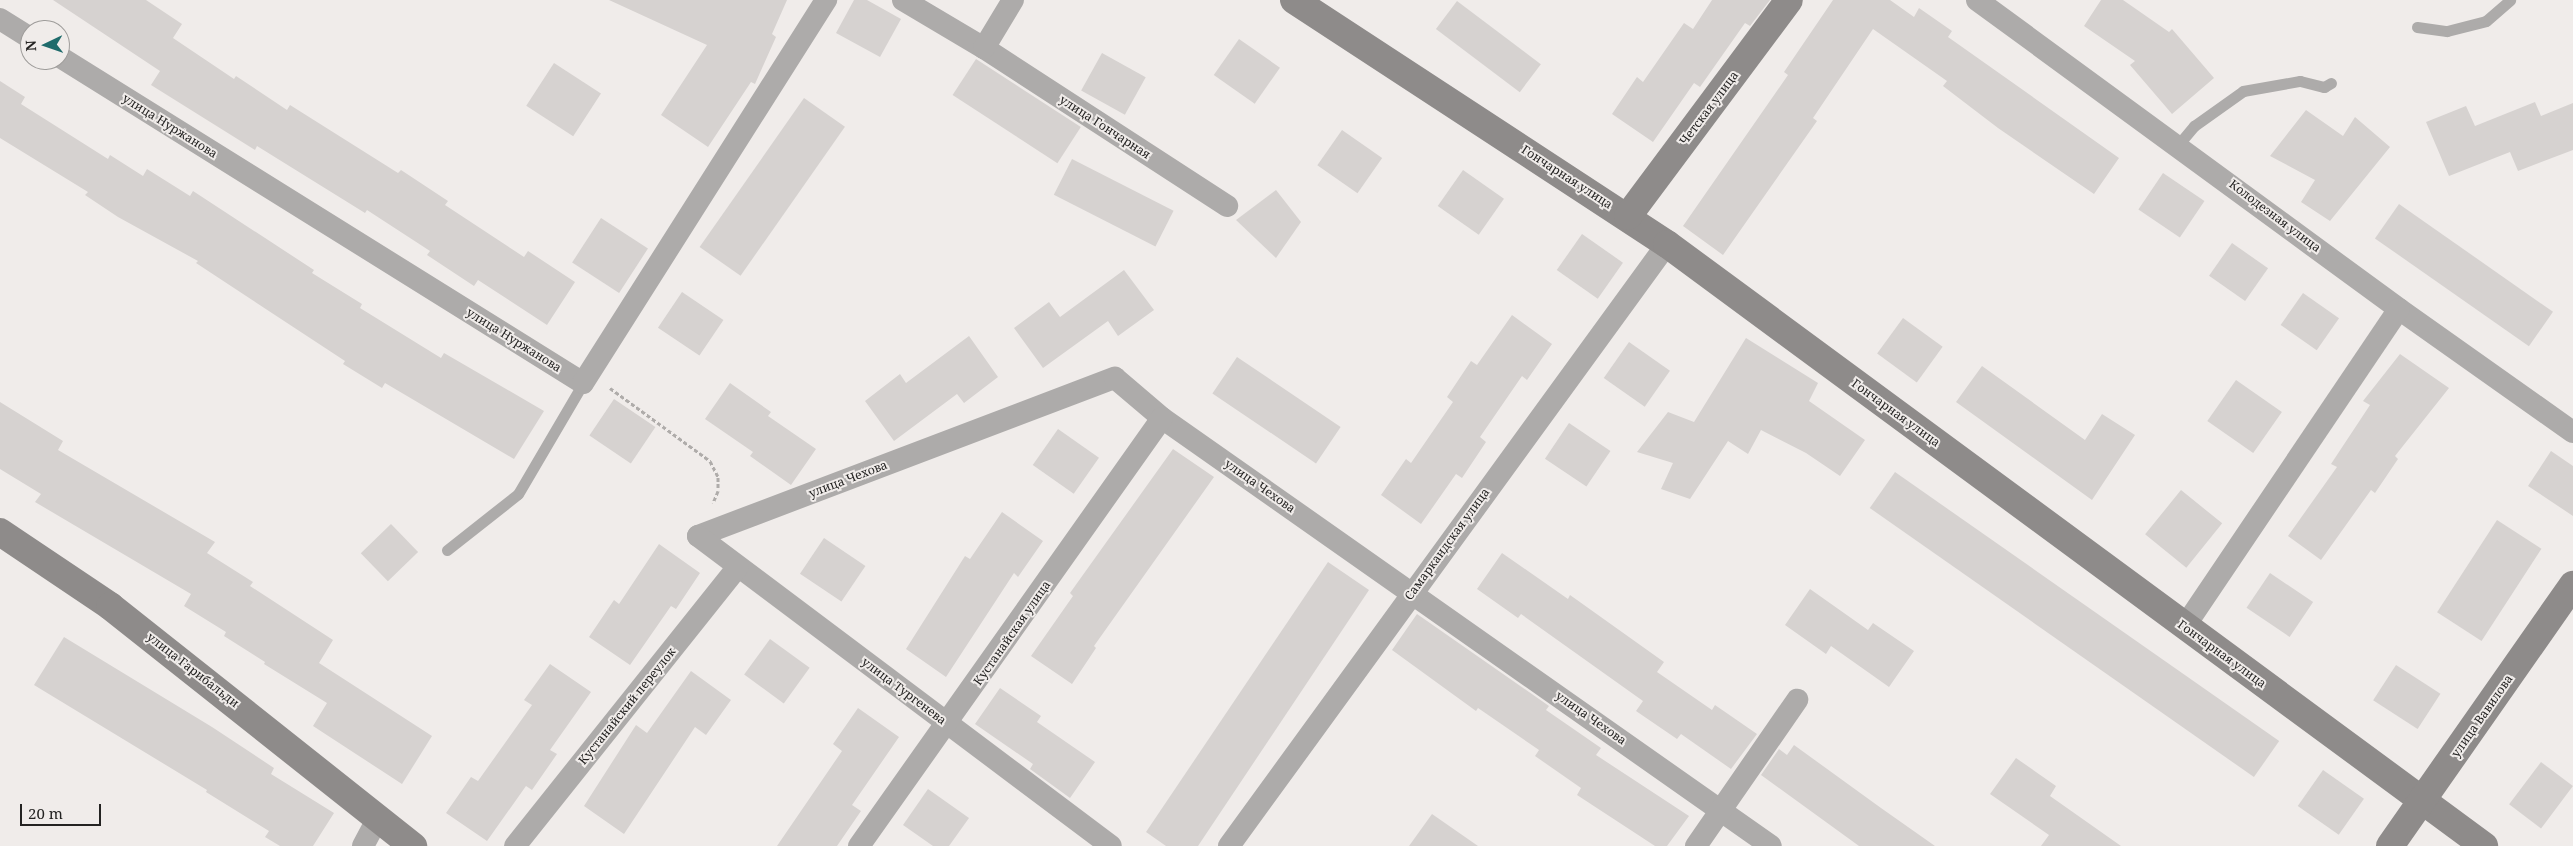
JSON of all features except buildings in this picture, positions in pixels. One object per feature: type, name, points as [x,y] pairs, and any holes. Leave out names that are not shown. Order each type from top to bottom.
[{"type":"street","points":[[586,378],[826,0]]},
{"type":"street","name":"улица Гончарная","points":[[903,0],[984,48],[1227,206]]},
{"type":"street","points":[[984,48],[1013,0]]},
{"type":"street","name":"Гончарная улица","points":[[1294,0],[1628,216],[2484,846]]},
{"type":"street","name":"Четская улица","points":[[1628,216],[1789,0]]},
{"type":"street","name":"Колодезная улица","points":[[1977,0],[2178,145],[2399,309],[2573,432]]},
{"type":"street","points":[[0,19],[20,32]]},
{"type":"street","name":"улица Нуржанова","points":[[70,63],[586,378]]},
{"type":"street","name":"Самаркандская улица","points":[[1229,846],[1667,244]]},
{"type":"street","points":[[2184,626],[2399,309]]},
{"type":"street","name":"улица Чехова","points":[[698,536],[1114,378],[1162,418],[1771,846]]},
{"type":"street","name":"Кустанайская улица","points":[[859,846],[948,724],[1162,418]]},
{"type":"street","name":"улица Гарибальди","points":[[0,532],[110,606],[377,820],[413,846]]},
{"type":"street","name":"улица Тургенева","points":[[698,536],[1111,846]]},
{"type":"street","name":"Кустанайский переулок","points":[[515,846],[738,567]]},
{"type":"street","name":"улица Вавилова","points":[[2390,846],[2573,585]]},
{"type":"street","points":[[1696,846],[1797,700]]},
{"type":"street","points":[[363,846],[377,820]]},
{"type":"lane","points":[[2417,27],[2447,31],[2486,22],[2510,0]]},
{"type":"lane","points":[[2178,145],[2194,126],[2244,91],[2300,81],[2324,86],[2331,83]]},
{"type":"lane","points":[[447,550],[518,494],[586,378]]},
{"type":"path","points":[[586,378],[710,460],[718,477],[718,491],[698,536]]}]
